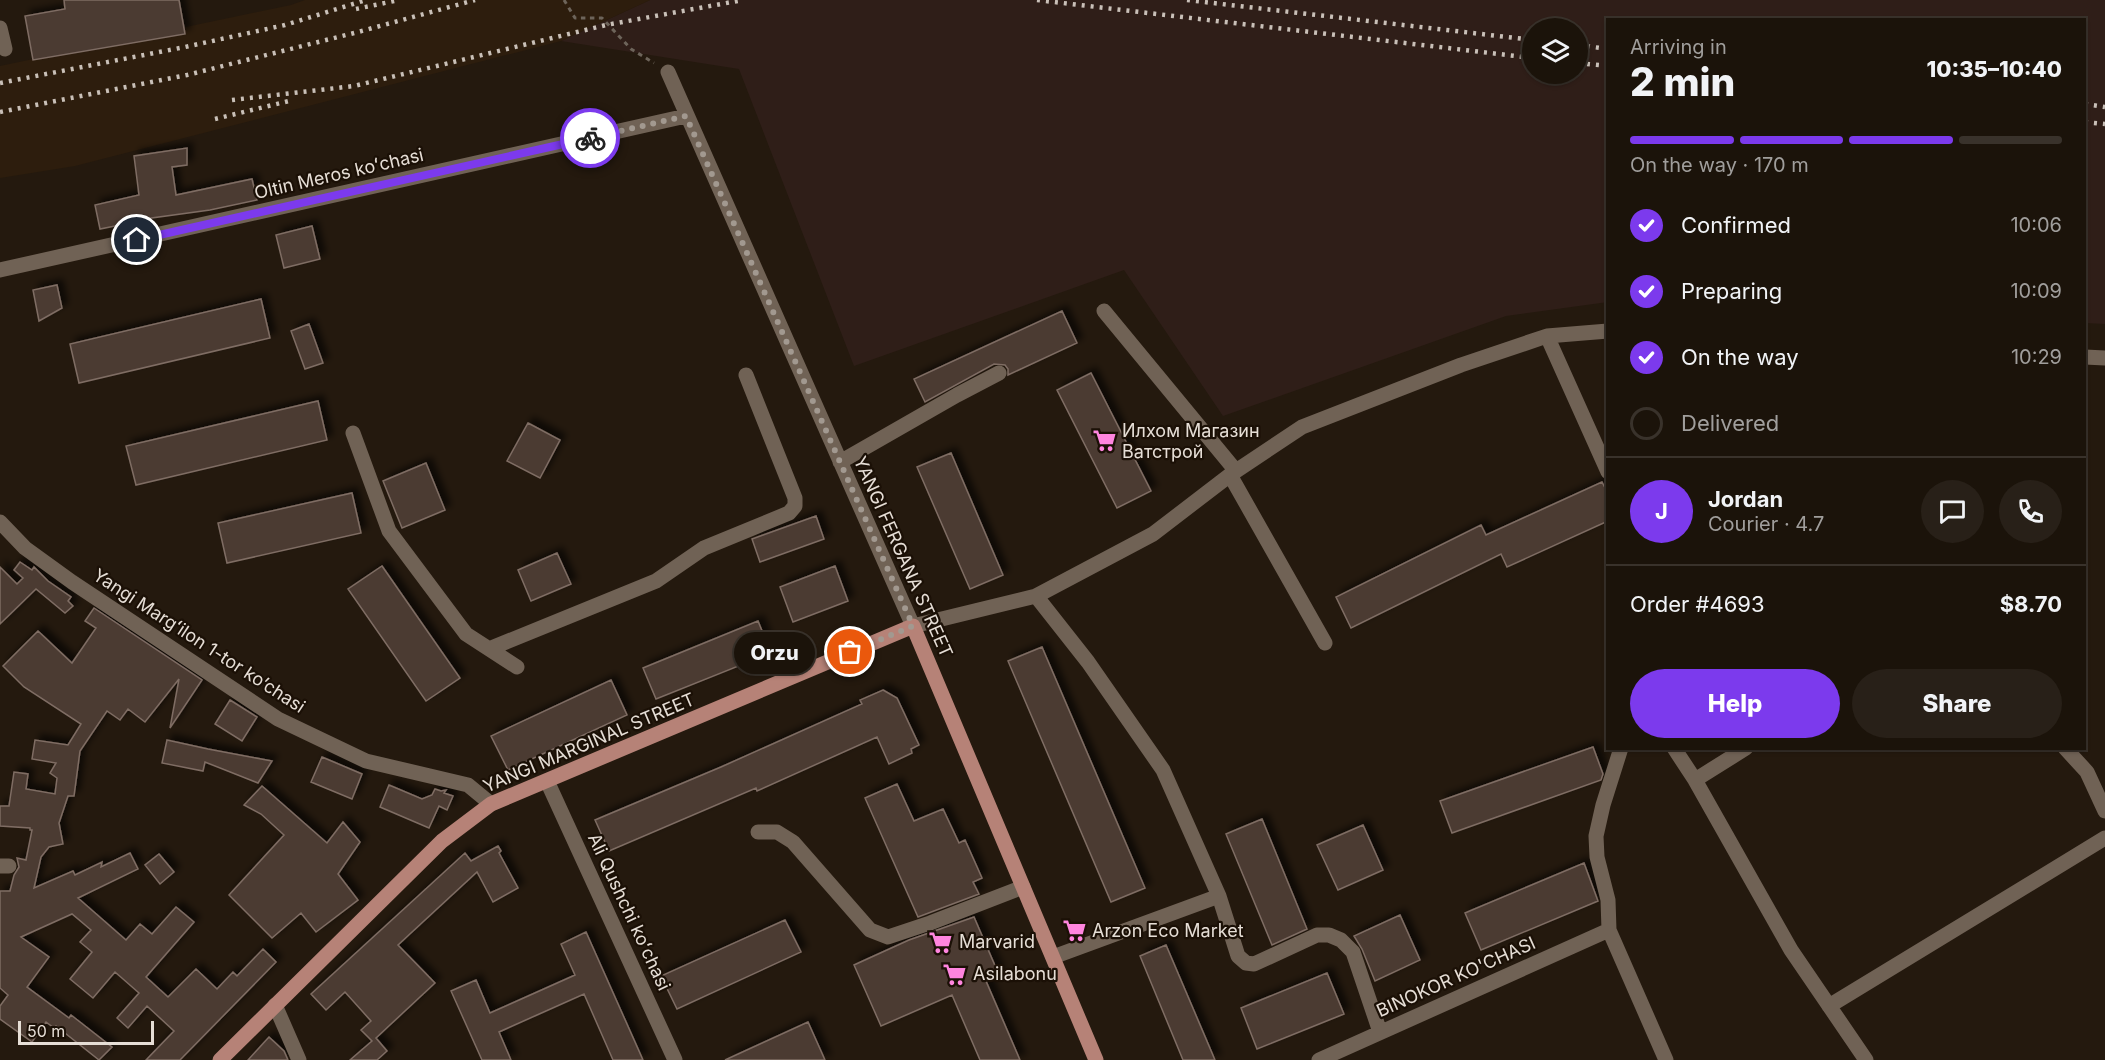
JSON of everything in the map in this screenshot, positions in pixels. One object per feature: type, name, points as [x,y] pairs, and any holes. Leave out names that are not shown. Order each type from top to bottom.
[{"type":"main road","name":"YANGI MARGINAL STREET","points":[[220,1060],[442,841],[491,804],[913,626]]},
{"type":"main road","name":"YANGI FERGANA STREET","points":[[913,626],[1096,1060]]},
{"type":"street","points":[[0,28],[5,50]]},
{"type":"street","name":"YANGI FERGANA STREET","points":[[668,72],[913,626]]},
{"type":"street","name":"Oltin Meros koʻchasi","points":[[0,270],[686,116]]},
{"type":"street","points":[[1104,311],[1233,473],[1325,643]]},
{"type":"street","points":[[913,626],[1036,596],[1153,534],[1233,473],[1302,427],[1461,365],[1546,336],[1606,331]]},
{"type":"street","points":[[1546,336],[1606,468]]},
{"type":"street","points":[[2086,357],[2105,358]]},
{"type":"street","points":[[840,462],[957,394],[999,374]]},
{"type":"street","points":[[489,649],[656,581],[704,548],[789,513],[795,506],[795,498],[746,375]]},
{"type":"street","points":[[352,433],[389,531],[466,634],[517,667]]},
{"type":"street","name":"Yangi Margʻilon 1-tor koʼchasi","points":[[0,522],[25,548],[72,582],[278,719],[366,761],[468,785],[491,804]]},
{"type":"street","points":[[1036,596],[1088,662],[1163,770],[1219,896],[1238,956],[1246,963],[1254,964],[1317,935],[1329,935],[1341,940],[1353,952],[1380,1032]]},
{"type":"street","points":[[1620,750],[1596,836],[1597,857],[1608,900],[1609,930],[1666,1060]]},
{"type":"street","points":[[1675,750],[1695,780],[1791,950],[1866,1060]]},
{"type":"street","points":[[1695,780],[1743,750]]},
{"type":"street","points":[[2067,750],[2088,772],[2105,811]]},
{"type":"street","name":"Ali Qushchi koʻchasi","points":[[547,780],[675,1060]]},
{"type":"street","points":[[758,832],[777,832],[793,842],[870,930],[888,937],[1023,887]]},
{"type":"street","points":[[1829,1006],[2105,838]]},
{"type":"street","points":[[1053,957],[1219,896]]},
{"type":"street","name":"BINOKOR KO'CHASI","points":[[1319,1060],[1609,930]]},
{"type":"street","points":[[275,1005],[299,1060]]},
{"type":"path","points":[[564,0],[575,18],[602,18],[631,49],[668,72]]},
{"type":"shaded area","points":[[305,0],[650,0],[561,41],[75,166],[0,178],[0,66],[291,5]]},
{"type":"shaded area","points":[[650,0],[2105,0],[2105,324],[2086,323],[2086,18],[1606,18],[1606,302],[1506,316],[1223,416],[1124,270],[854,366],[739,69],[561,41]]},
{"type":"building","points":[[64,0],[179,0],[185,34],[33,60],[25,16],[65,9]]},
{"type":"building","points":[[187,148],[187,165],[172,167],[176,195],[252,179],[257,200],[210,210],[130,221],[130,223],[100,229],[95,205],[139,195],[134,156]]},
{"type":"building","points":[[312,226],[320,259],[284,268],[276,235]]},
{"type":"building","points":[[57,285],[62,308],[39,321],[33,290]]},
{"type":"building","points":[[261,299],[270,338],[79,383],[70,344]]},
{"type":"building","points":[[1062,311],[1077,343],[1008,375],[1005,365],[994,364],[925,402],[914,379]]},
{"type":"building","points":[[309,324],[323,363],[305,369],[291,331]]},
{"type":"building","name":"Илхом Магазин Ватстрой","points":[[1091,373],[1151,491],[1117,508],[1057,390]]},
{"type":"building","points":[[318,401],[327,440],[136,485],[126,446]]},
{"type":"building","points":[[528,423],[560,440],[540,478],[507,461]]},
{"type":"building","points":[[951,453],[1003,575],[970,589],[917,467]]},
{"type":"building","points":[[426,463],[445,510],[402,528],[383,481]]},
{"type":"building","points":[[1602,482],[1606,490],[1606,522],[1507,567],[1501,554],[1351,628],[1336,597],[1481,525],[1486,535]]},
{"type":"building","points":[[352,493],[361,533],[227,563],[218,523]]},
{"type":"building","points":[[816,516],[824,539],[760,562],[752,539]]},
{"type":"building","points":[[557,553],[571,584],[531,601],[518,570]]},
{"type":"building","points":[[20,562],[32,570],[34,567],[48,581],[71,597],[68,601],[73,606],[65,613],[36,589],[0,624],[0,567],[17,584],[23,578],[14,570]]},
{"type":"building","points":[[382,566],[460,678],[426,701],[348,589]]},
{"type":"building","points":[[835,566],[848,601],[793,622],[780,587]]},
{"type":"building","points":[[94,608],[202,680],[170,728],[179,679],[145,722],[128,709],[120,720],[107,711],[80,751],[74,796],[68,796],[59,823],[63,844],[49,847],[41,857],[34,888],[73,871],[75,875],[102,862],[101,867],[130,853],[138,869],[78,898],[126,940],[140,924],[152,934],[176,907],[194,922],[146,977],[168,997],[196,969],[217,989],[233,972],[237,976],[263,949],[276,962],[180,1060],[146,1060],[174,1031],[147,1006],[128,1028],[117,1018],[139,993],[115,972],[93,998],[70,979],[92,952],[80,942],[91,930],[72,914],[21,937],[49,957],[27,987],[69,1018],[71,1015],[112,1047],[99,1060],[56,1026],[54,1028],[46,1022],[32,1042],[0,1019],[0,1006],[8,995],[0,988],[0,891],[10,891],[14,875],[19,867],[17,858],[26,860],[32,830],[0,826],[0,806],[9,806],[14,772],[28,774],[26,789],[55,794],[57,778],[50,773],[56,763],[32,759],[35,740],[68,745],[81,724],[24,687],[3,666],[38,631],[72,663],[96,628],[85,621]]},
{"type":"building","points":[[758,621],[771,653],[656,699],[643,668]]},
{"type":"building","points":[[1042,647],[1145,888],[1111,902],[1008,661]]},
{"type":"building","points":[[611,680],[627,715],[508,770],[491,736]]},
{"type":"building","points":[[883,690],[897,698],[919,745],[911,749],[912,753],[889,764],[877,737],[757,791],[756,788],[609,851],[595,820],[862,704],[860,700]]},
{"type":"building","points":[[230,700],[257,717],[242,741],[215,724]]},
{"type":"building","points":[[167,740],[272,761],[258,783],[205,762],[203,771],[162,763]]},
{"type":"building","points":[[1593,747],[1603,774],[1601,780],[1452,833],[1440,801]]},
{"type":"building","points":[[322,757],[362,774],[352,799],[311,782]]},
{"type":"building","points":[[897,784],[914,821],[943,809],[959,843],[965,840],[982,878],[973,882],[979,894],[918,917],[865,798]]},
{"type":"building","points":[[389,785],[422,799],[432,795],[435,789],[446,790],[444,793],[453,796],[447,810],[439,806],[429,828],[380,807]]},
{"type":"building","points":[[262,786],[327,843],[343,822],[360,842],[338,874],[358,900],[316,932],[301,913],[272,938],[229,895],[284,835],[261,814],[244,805]]},
{"type":"building","points":[[1262,819],[1307,929],[1272,945],[1226,834]]},
{"type":"building","points":[[1363,825],[1383,870],[1338,890],[1317,845]]},
{"type":"building","points":[[498,846],[501,851],[499,853],[518,888],[493,902],[477,872],[398,945],[435,983],[376,1038],[387,1051],[377,1060],[350,1060],[372,1041],[361,1030],[371,1021],[345,992],[326,1010],[311,994],[465,853],[471,861]]},
{"type":"building","points":[[159,854],[174,872],[160,884],[145,865]]},
{"type":"building","points":[[1584,863],[1598,901],[1481,950],[1465,913]]},
{"type":"building","points":[[1400,915],[1420,960],[1375,981],[1354,936]]},
{"type":"building","points":[[974,917],[999,975],[986,981],[1020,1060],[980,1060],[952,995],[881,1026],[854,965],[909,940]]},
{"type":"building","points":[[785,920],[801,952],[677,1009],[661,976]]},
{"type":"building","points":[[586,932],[643,1060],[613,1060],[584,994],[499,1032],[511,1060],[482,1060],[451,991],[476,980],[490,1013],[575,975],[561,944]]},
{"type":"building","points":[[1166,945],[1215,1060],[1183,1060],[1140,956]]},
{"type":"building","points":[[1327,973],[1344,1014],[1257,1049],[1241,1008]]},
{"type":"building","points":[[808,1022],[825,1060],[725,1060]]},
{"type":"building","points":[[269,1037],[284,1051],[288,1060],[248,1060]]},
{"type":"railway","points":[[0,83],[285,25],[366,0]]},
{"type":"railway","points":[[356,9],[399,0]]},
{"type":"railway","points":[[0,112],[187,75],[475,0]]},
{"type":"railway","points":[[232,100],[354,86],[606,25],[743,0]]},
{"type":"railway","points":[[1037,0],[1522,57]]},
{"type":"railway","points":[[1187,0],[1522,39]]},
{"type":"railway","points":[[1588,46],[1606,49]]},
{"type":"railway","points":[[1588,64],[1606,66]]},
{"type":"railway","points":[[215,119],[293,100]]},
{"type":"railway","points":[[2086,104],[2105,107]]},
{"type":"railway","points":[[2086,122],[2105,124]]},
{"type":"way so far","points":[[590,138],[686,116],[913,626],[850,652]]},
{"type":"place","name":"Илхом Магазин Ватстрой","points":[[1104,441]]},
{"type":"place","name":"Orzu","points":[[850,652]]},
{"type":"place","name":"Arzon Eco Market","points":[[1074,931]]},
{"type":"place","name":"Marvarid","points":[[941,942]]},
{"type":"place","name":"Asilabonu","points":[[955,974]]},
{"type":"route","points":[[137,240],[590,138]]}]
